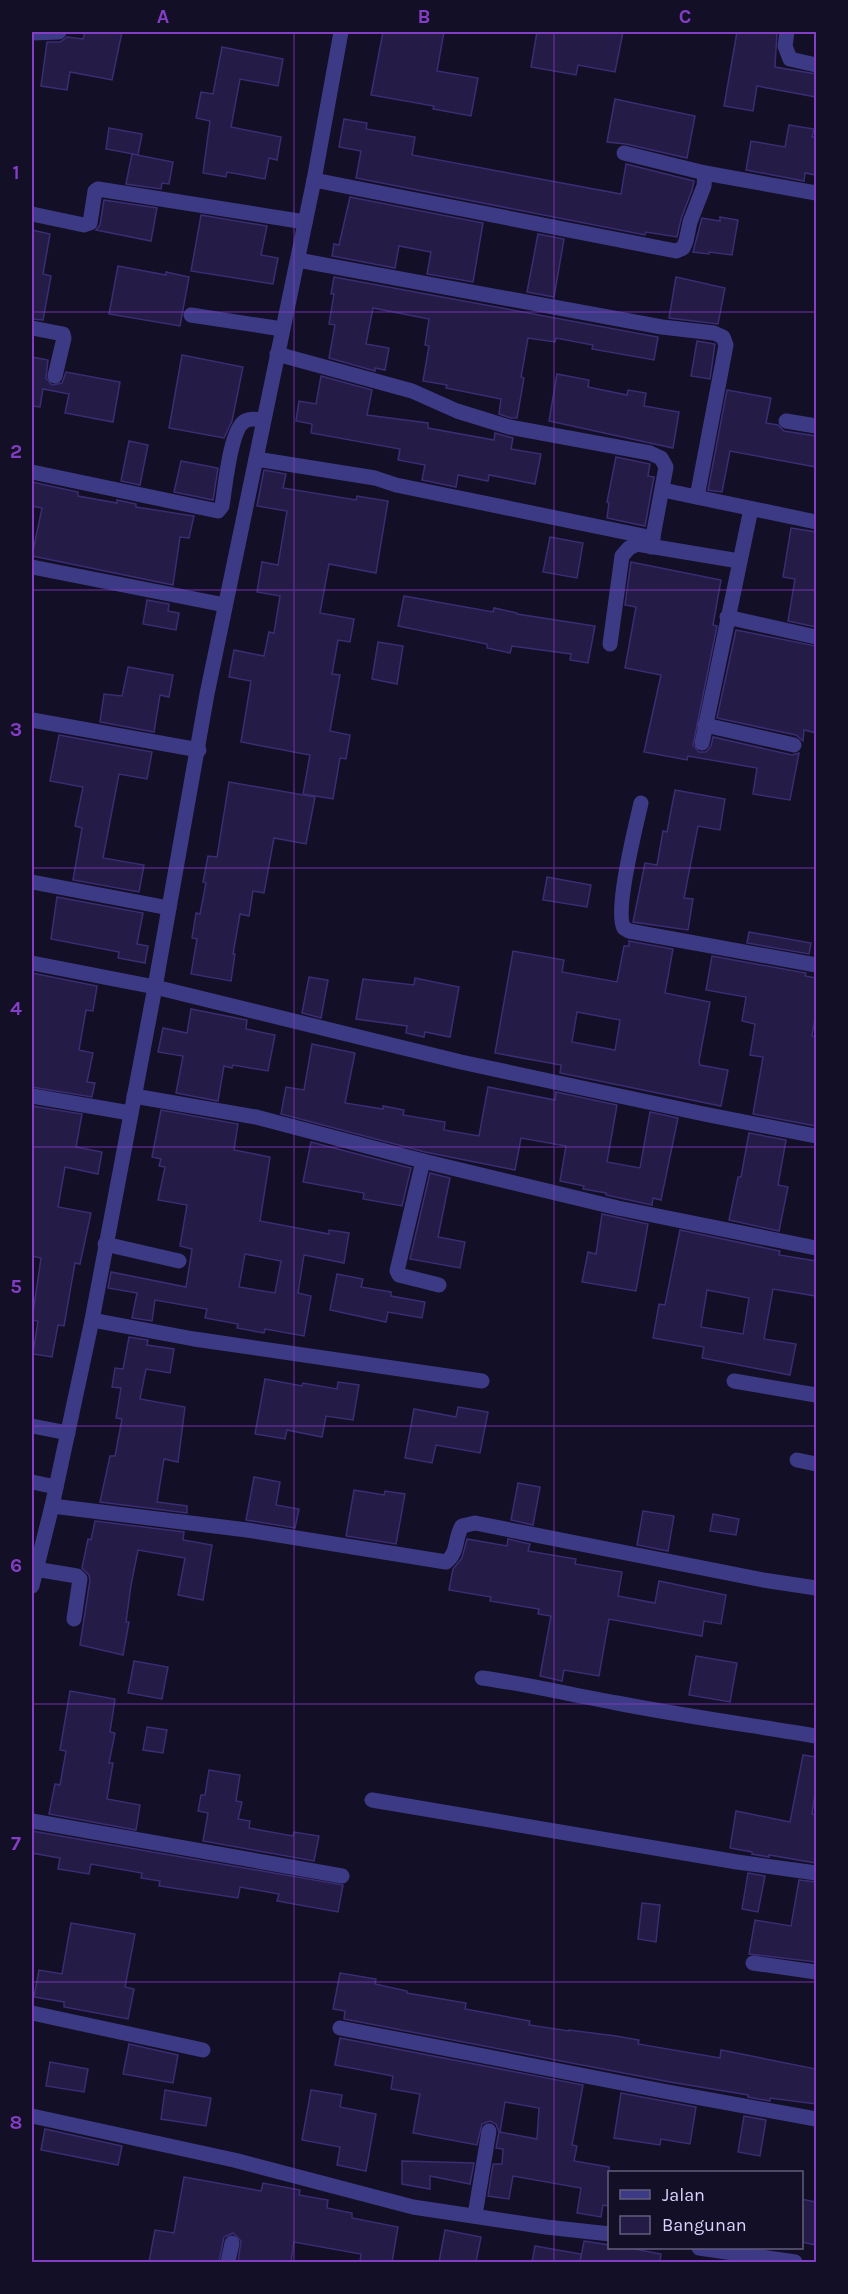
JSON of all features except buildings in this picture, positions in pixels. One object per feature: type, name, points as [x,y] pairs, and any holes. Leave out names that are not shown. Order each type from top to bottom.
[{"type":"street","points":[[32,33],[59,32]]},
{"type":"street","points":[[32,1586],[52,1506],[92,1320],[199,750],[207,694],[298,260],[341,32]]},
{"type":"street","points":[[787,32],[785,46],[790,58],[816,65]]},
{"type":"street","points":[[624,153],[705,173],[816,194]]},
{"type":"street","points":[[314,180],[676,251],[683,248],[686,241],[690,222],[704,186],[705,173]]},
{"type":"street","points":[[32,214],[84,225],[90,223],[95,191],[98,189],[305,222]]},
{"type":"street","points":[[298,260],[662,327],[714,333],[723,337],[726,345],[697,497]]},
{"type":"street","points":[[191,315],[282,329]]},
{"type":"street","points":[[32,328],[63,334],[55,376]]},
{"type":"street","points":[[277,354],[412,391],[457,411],[509,427],[650,453],[661,458],[666,467],[652,542]]},
{"type":"street","points":[[32,472],[218,511],[222,507],[233,442],[238,429],[243,421],[263,420]]},
{"type":"street","points":[[786,421],[816,426]]},
{"type":"street","points":[[256,459],[375,478],[396,485],[739,561]]},
{"type":"street","points":[[663,490],[816,522]]},
{"type":"street","points":[[702,743],[751,509]]},
{"type":"street","points":[[610,644],[622,556],[629,548],[637,544],[652,542]]},
{"type":"street","points":[[32,567],[225,605]]},
{"type":"street","points":[[727,617],[816,637]]},
{"type":"street","points":[[32,720],[199,750]]},
{"type":"street","points":[[705,725],[794,745]]},
{"type":"street","points":[[641,803],[621,915],[624,928],[629,931],[816,965]]},
{"type":"street","points":[[32,882],[169,908]]},
{"type":"street","points":[[32,963],[155,987],[461,1062],[816,1136]]},
{"type":"street","points":[[134,1095],[256,1118],[618,1208],[816,1248]]},
{"type":"street","points":[[32,1096],[130,1113]]},
{"type":"street","points":[[423,1161],[397,1271],[399,1275],[439,1285]]},
{"type":"street","points":[[105,1244],[179,1261]]},
{"type":"street","points":[[92,1320],[194,1339],[482,1381]]},
{"type":"street","points":[[734,1380],[816,1395]]},
{"type":"street","points":[[32,1426],[68,1433]]},
{"type":"street","points":[[797,1460],[816,1464]]},
{"type":"street","points":[[32,1482],[56,1486]]},
{"type":"street","points":[[52,1506],[247,1530],[446,1562],[455,1551],[457,1534],[462,1526],[475,1523],[763,1580],[816,1588]]},
{"type":"street","points":[[35,1569],[77,1576],[80,1579],[74,1618]]},
{"type":"street","points":[[482,1678],[524,1683],[551,1691],[816,1736]]},
{"type":"street","points":[[372,1800],[816,1873]]},
{"type":"street","points":[[32,1821],[342,1876]]},
{"type":"street","points":[[753,1963],[816,1972]]},
{"type":"street","points":[[32,2013],[203,2050]]},
{"type":"street","points":[[340,2028],[816,2119]]},
{"type":"street","points":[[32,2116],[234,2160],[413,2207],[608,2234]]},
{"type":"street","points":[[475,2215],[489,2131]]},
{"type":"street","points":[[228,2262],[232,2243]]},
{"type":"street","points":[[712,2249],[795,2262]]}]
